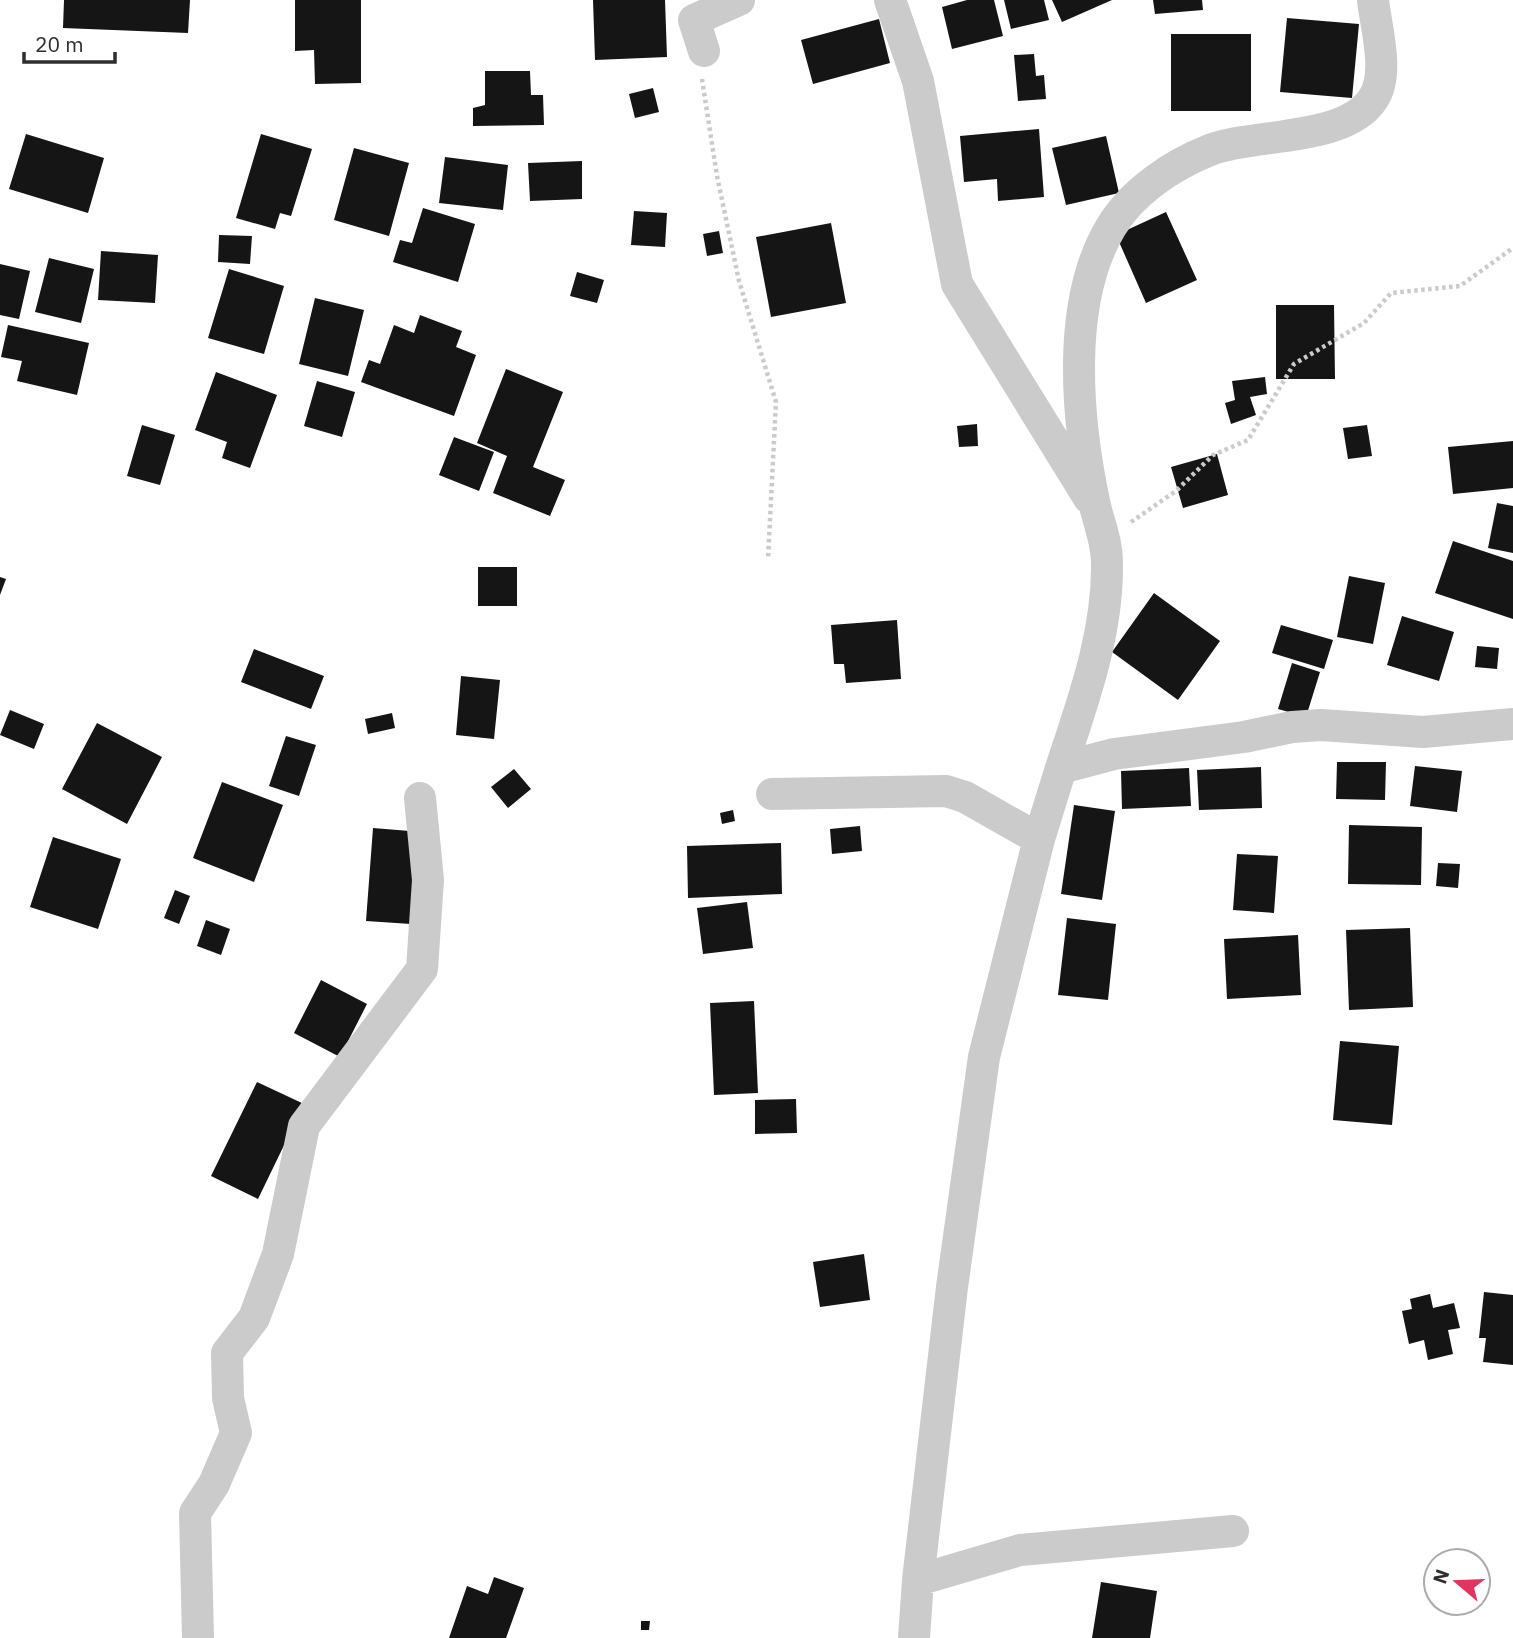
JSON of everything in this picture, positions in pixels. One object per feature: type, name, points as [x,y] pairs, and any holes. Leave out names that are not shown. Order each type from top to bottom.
[{"type":"street","points":[[703,62],[694,20],[739,0]]},
{"type":"street","points":[[890,0],[918,81],[957,284],[1101,522]]},
{"type":"street","points":[[914,1638],[918,1580],[952,1287],[984,1057],[1039,839],[1094,667],[1106,608],[1101,522],[1077,369],[1084,299],[1112,225],[1156,178],[1211,149],[1337,124],[1361,111],[1374,98],[1381,72],[1373,0]]},
{"type":"street","points":[[1061,768],[1114,754],[1244,737],[1292,727],[1321,725],[1423,732],[1513,724]]},
{"type":"street","points":[[772,794],[946,791],[965,797],[1039,839]]},
{"type":"street","points":[[198,1638],[195,1514],[214,1484],[236,1433],[228,1398],[227,1353],[254,1318],[278,1254],[304,1126],[422,969],[428,880],[420,798]]},
{"type":"street","points":[[918,1580],[1020,1550],[1233,1531]]},
{"type":"path","points":[[703,62],[717,176],[738,281],[776,402],[768,559]]},
{"type":"path","points":[[1101,522],[1176,492],[1213,455],[1248,440],[1294,363],[1364,323],[1391,293],[1460,286],[1513,248]]},
{"type":"building","points":[[64,0],[190,0],[188,33],[63,28]]},
{"type":"building","points":[[295,0],[361,0],[361,83],[315,84],[314,50],[295,51]]},
{"type":"building","points":[[593,0],[665,0],[667,57],[595,60]]},
{"type":"building","points":[[967,0],[994,0],[1003,36],[952,49],[942,7]]},
{"type":"building","points":[[1004,0],[1044,0],[1049,20],[1011,29]]},
{"type":"building","points":[[1052,0],[1112,0],[1062,22]]},
{"type":"building","points":[[1153,0],[1202,0],[1203,10],[1155,14]]},
{"type":"building","points":[[1287,18],[1359,24],[1352,98],[1280,92]]},
{"type":"building","points":[[879,19],[890,63],[813,84],[801,40]]},
{"type":"building","points":[[1171,34],[1251,34],[1251,111],[1171,111]]},
{"type":"building","points":[[1034,54],[1036,76],[1044,75],[1046,99],[1018,101],[1014,55]]},
{"type":"building","points":[[485,71],[530,71],[531,95],[543,95],[544,125],[473,126],[473,108],[485,105]]},
{"type":"building","points":[[653,88],[659,112],[635,118],[629,94]]},
{"type":"building","points":[[1039,129],[1044,197],[998,201],[997,179],[964,182],[960,136]]},
{"type":"building","points":[[26,134],[104,158],[88,213],[9,189]]},
{"type":"building","points":[[261,134],[312,149],[291,216],[280,213],[275,229],[236,218]]},
{"type":"building","points":[[1106,136],[1119,193],[1066,205],[1052,148]]},
{"type":"building","points":[[354,148],[409,163],[389,236],[334,220]]},
{"type":"building","points":[[445,157],[508,165],[503,210],[439,203]]},
{"type":"building","points":[[582,161],[582,199],[530,201],[528,163]]},
{"type":"building","points":[[423,208],[475,224],[458,282],[393,262],[400,240],[412,243]]},
{"type":"building","points":[[634,211],[667,213],[665,247],[631,245]]},
{"type":"building","points":[[1166,212],[1197,280],[1146,303],[1116,235]]},
{"type":"building","points":[[831,223],[846,303],[771,317],[756,237]]},
{"type":"building","points":[[719,231],[723,253],[707,256],[703,234]]},
{"type":"building","points":[[219,235],[252,236],[250,264],[218,262]]},
{"type":"building","points":[[101,251],[158,255],[155,303],[98,300]]},
{"type":"building","points":[[49,258],[94,269],[81,323],[35,312]]},
{"type":"building","points":[[0,264],[30,271],[19,319],[0,315]]},
{"type":"building","points":[[229,269],[284,286],[264,354],[208,338]]},
{"type":"building","points":[[577,272],[604,280],[597,303],[570,296]]},
{"type":"building","points":[[315,298],[364,310],[348,376],[299,364]]},
{"type":"building","points":[[1276,305],[1334,305],[1335,379],[1276,379]]},
{"type":"building","points":[[420,315],[462,331],[456,347],[476,355],[454,416],[361,382],[369,360],[380,364],[394,325],[414,333]]},
{"type":"building","points":[[8,325],[89,343],[77,395],[17,381],[22,361],[1,357]]},
{"type":"building","points":[[506,369],[563,392],[533,467],[565,480],[550,516],[493,493],[507,456],[477,443]]},
{"type":"building","points":[[216,372],[277,395],[250,468],[222,458],[227,442],[195,430]]},
{"type":"building","points":[[1265,377],[1267,394],[1250,397],[1256,415],[1231,424],[1225,403],[1235,400],[1232,381]]},
{"type":"building","points":[[317,381],[355,392],[342,437],[304,426]]},
{"type":"building","points":[[977,424],[978,446],[959,447],[957,426]]},
{"type":"building","points":[[142,425],[175,435],[160,485],[127,476]]},
{"type":"building","points":[[1367,425],[1372,456],[1348,459],[1343,428]]},
{"type":"building","points":[[454,437],[494,452],[479,491],[439,475]]},
{"type":"building","points":[[1513,441],[1513,488],[1453,494],[1448,447]]},
{"type":"building","points":[[1217,454],[1228,495],[1183,508],[1171,467]]},
{"type":"building","points":[[1497,503],[1513,506],[1513,553],[1488,548]]},
{"type":"building","points":[[1453,541],[1513,561],[1513,619],[1435,593]]},
{"type":"building","points":[[478,567],[517,567],[517,606],[478,606]]},
{"type":"building","points":[[1349,576],[1385,583],[1373,644],[1337,637]]},
{"type":"building","points":[[0,577],[6,579],[0,595]]},
{"type":"building","points":[[1154,593],[1220,641],[1178,700],[1112,652]]},
{"type":"building","points":[[1402,616],[1454,632],[1439,681],[1387,665]]},
{"type":"building","points":[[897,620],[901,679],[846,683],[844,664],[834,664],[831,625]]},
{"type":"building","points":[[1281,625],[1333,640],[1324,669],[1272,653]]},
{"type":"building","points":[[1477,646],[1499,648],[1497,669],[1475,667]]},
{"type":"building","points":[[254,649],[324,676],[311,709],[241,682]]},
{"type":"building","points":[[1292,663],[1320,672],[1306,717],[1278,709]]},
{"type":"building","points":[[461,676],[500,680],[494,739],[456,735]]},
{"type":"building","points":[[10,710],[44,724],[34,749],[0,735]]},
{"type":"building","points":[[392,713],[395,728],[368,734],[365,719]]},
{"type":"building","points":[[97,723],[162,757],[127,824],[62,789]]},
{"type":"building","points":[[286,736],[316,745],[299,796],[269,786]]},
{"type":"building","points":[[1337,762],[1386,762],[1385,800],[1336,799]]},
{"type":"building","points":[[1415,766],[1462,771],[1457,812],[1410,806]]},
{"type":"building","points":[[1261,767],[1262,808],[1199,810],[1197,770]]},
{"type":"building","points":[[1189,768],[1191,806],[1122,809],[1121,771]]},
{"type":"building","points":[[514,769],[531,789],[508,808],[491,787]]},
{"type":"building","points":[[222,782],[283,805],[254,882],[193,858]]},
{"type":"building","points":[[1074,805],[1115,811],[1102,900],[1061,894]]},
{"type":"building","points":[[733,810],[735,821],[722,824],[720,813]]},
{"type":"building","points":[[1349,825],[1422,827],[1421,885],[1348,884]]},
{"type":"building","points":[[860,826],[862,851],[832,854],[830,829]]},
{"type":"building","points":[[373,828],[434,833],[426,925],[366,921]]},
{"type":"building","points":[[53,837],[121,859],[98,929],[30,907]]},
{"type":"building","points":[[781,843],[782,894],[688,898],[687,846]]},
{"type":"building","points":[[1237,854],[1278,856],[1274,913],[1233,910]]},
{"type":"building","points":[[1438,863],[1460,864],[1458,888],[1436,886]]},
{"type":"building","points":[[175,890],[190,896],[179,924],[164,918]]},
{"type":"building","points":[[747,902],[753,948],[703,954],[697,908]]},
{"type":"building","points":[[1067,918],[1116,924],[1108,1000],[1058,995]]},
{"type":"building","points":[[206,920],[230,929],[221,955],[197,946]]},
{"type":"building","points":[[1410,928],[1413,1007],[1349,1010],[1346,930]]},
{"type":"building","points":[[1298,935],[1301,995],[1227,999],[1224,939]]},
{"type":"building","points":[[321,980],[367,1004],[340,1057],[294,1033]]},
{"type":"building","points":[[754,1001],[758,1093],[714,1095],[710,1003]]},
{"type":"building","points":[[1340,1041],[1399,1046],[1392,1125],[1333,1120]]},
{"type":"building","points":[[257,1082],[304,1104],[258,1199],[211,1176]]},
{"type":"building","points":[[796,1099],[797,1133],[755,1134],[755,1100]]},
{"type":"building","points":[[864,1254],[870,1300],[820,1307],[813,1262]]},
{"type":"building","points":[[1484,1292],[1513,1295],[1513,1365],[1483,1362],[1486,1338],[1479,1338]]},
{"type":"building","points":[[1430,1294],[1433,1308],[1454,1303],[1460,1328],[1448,1330],[1453,1354],[1428,1360],[1424,1340],[1409,1344],[1402,1311],[1412,1309],[1410,1299]]},
{"type":"building","points":[[494,1577],[524,1588],[506,1638],[449,1638],[467,1586],[488,1594]]},
{"type":"building","points":[[1101,1582],[1157,1591],[1150,1638],[1092,1638]]},
{"type":"building","points":[[641,1621],[650,1621],[649,1630],[641,1630]]}]
